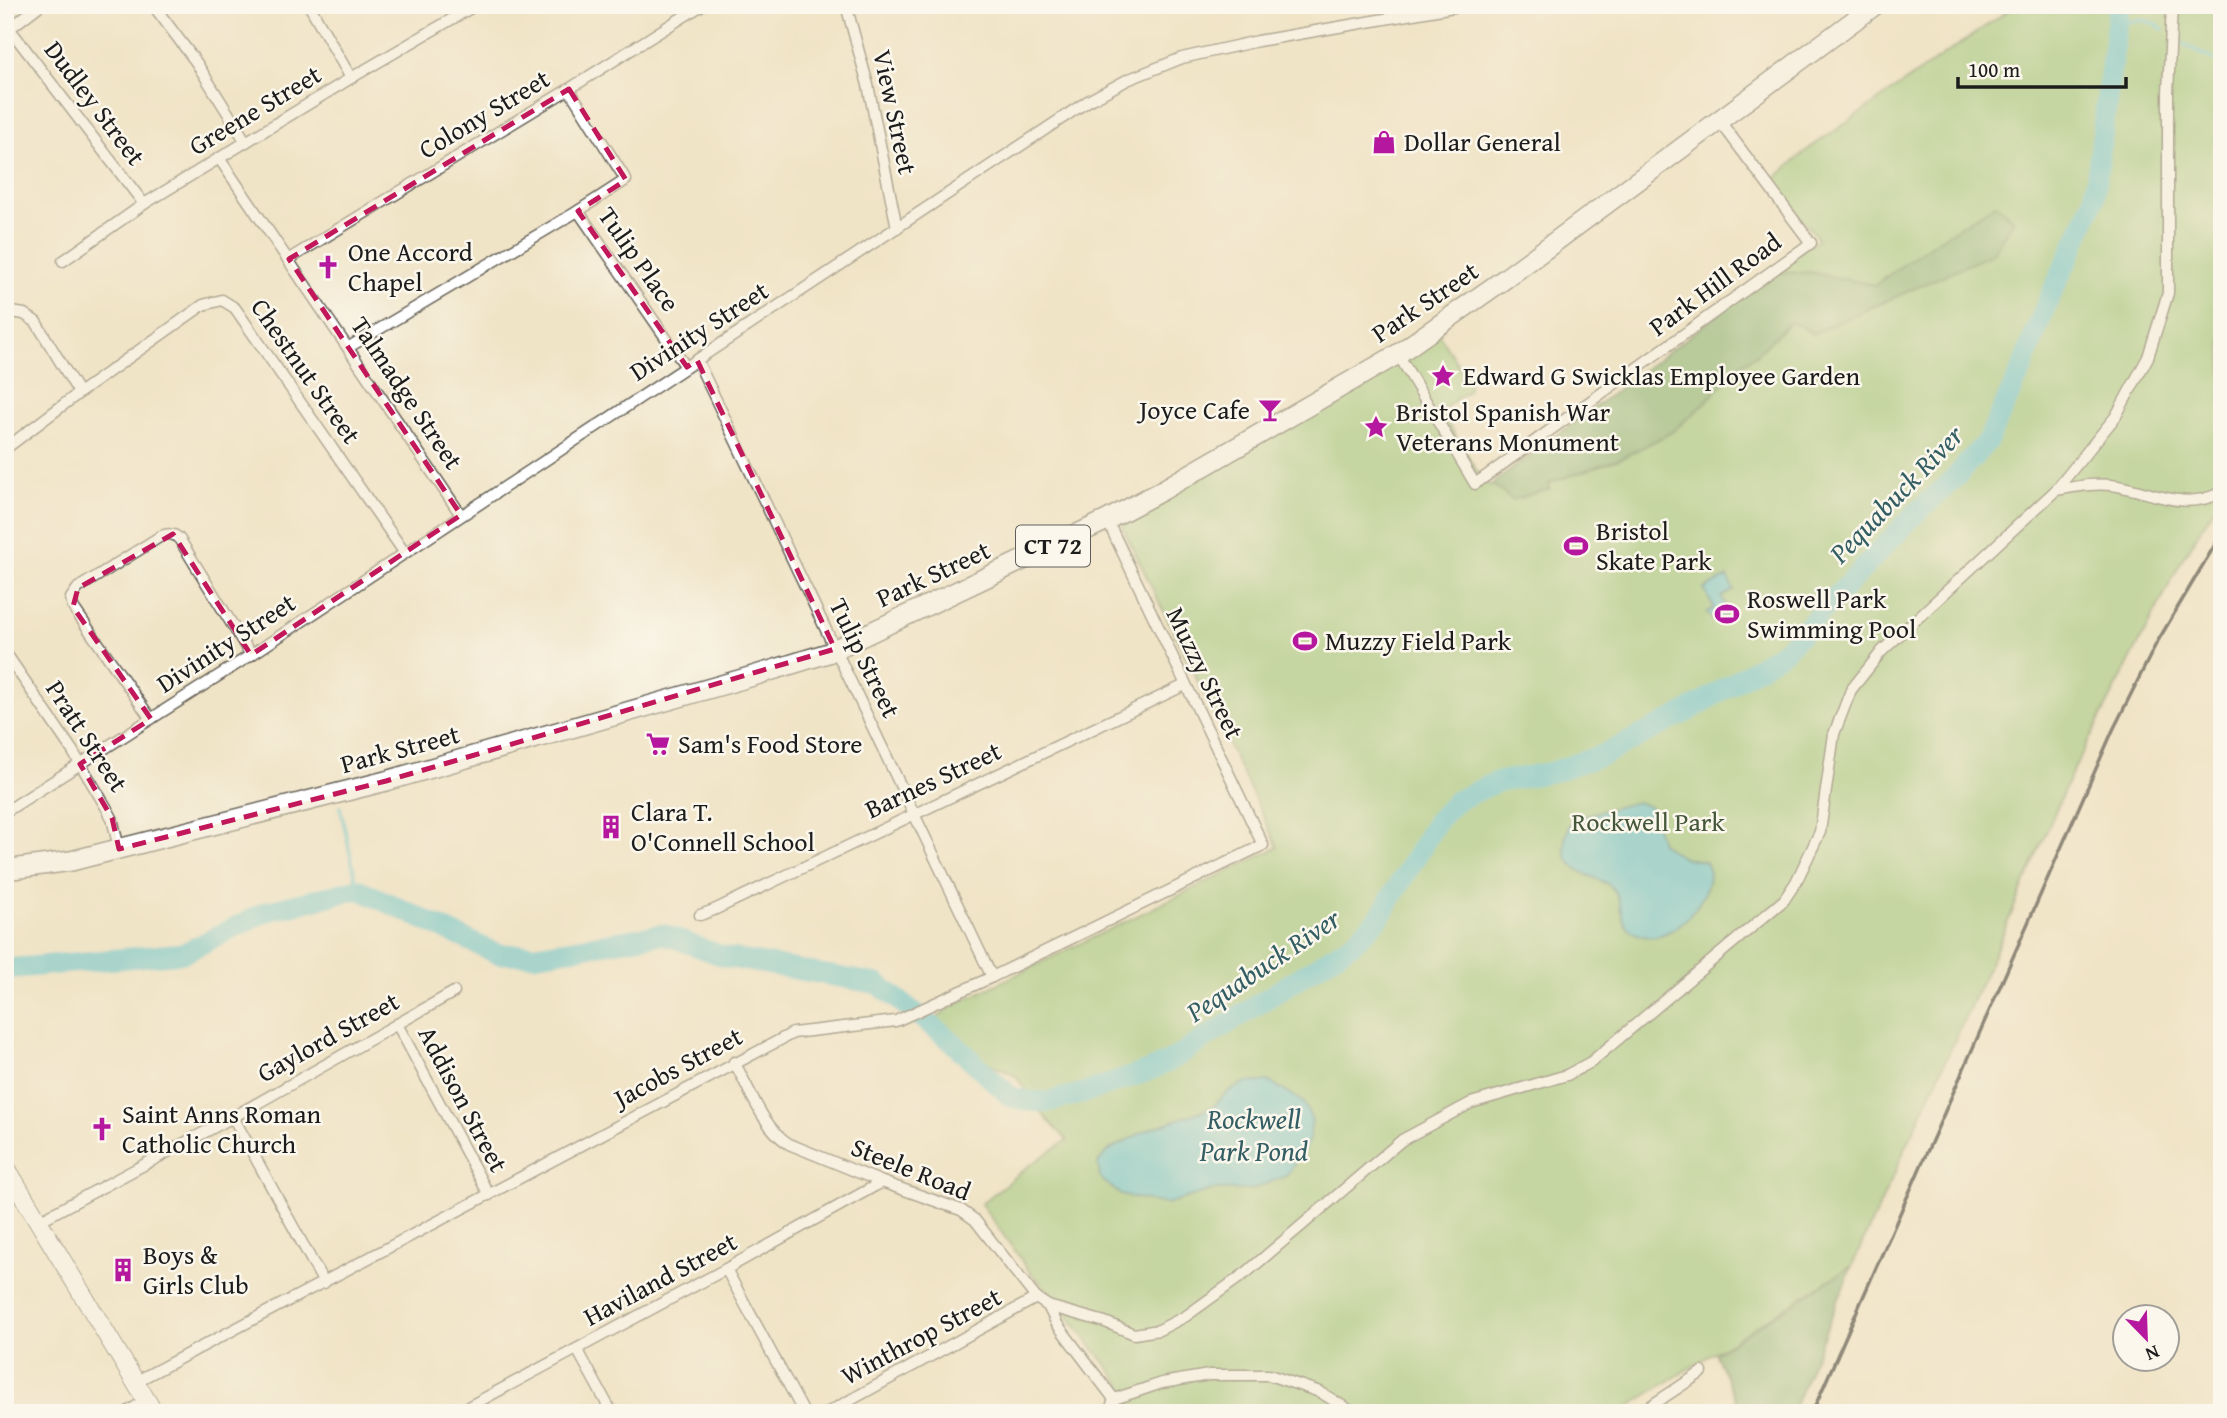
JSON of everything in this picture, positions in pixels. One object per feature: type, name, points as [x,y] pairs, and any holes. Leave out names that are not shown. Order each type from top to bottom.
[{"type":"highway","name":"Park Street","points":[[5,870],[46,866],[119,849],[386,781],[807,660],[835,649],[1107,520],[1398,354],[1506,278],[1875,5]]},
{"type":"main road","points":[[8,1177],[39,1221],[150,1406]]},
{"type":"street","points":[[7,30],[40,5]]},
{"type":"street","points":[[153,5],[196,62],[246,142]]},
{"type":"street","points":[[309,5],[351,78]]},
{"type":"street","name":"Greene Street","points":[[64,261],[144,204],[460,9],[476,5]]},
{"type":"street","name":"Colony Street","points":[[289,259],[702,5]]},
{"type":"street","name":"View Street","points":[[846,5],[868,85],[897,228]]},
{"type":"street","name":"Divinity Street","points":[[5,812],[251,655],[1088,102],[1127,80],[1182,58],[1417,9],[1465,5]]},
{"type":"street","points":[[1048,1306],[1105,1322],[1134,1334],[1159,1330],[1186,1317],[1247,1272],[1402,1140],[1471,1103],[1567,1075],[1591,1062],[1758,922],[1791,890],[1820,832],[1834,734],[1851,690],[1882,651],[2056,490],[2116,416],[2148,357],[2168,293],[2168,84],[2172,5]]},
{"type":"street","name":"Dudley Street","points":[[7,30],[144,204]]},
{"type":"street","points":[[349,348],[626,180],[569,89]]},
{"type":"street","name":"Park Hill Road","points":[[1398,354],[1475,484],[1811,243],[1719,120]]},
{"type":"street","name":"Talmadge Street","points":[[219,158],[461,515]]},
{"type":"street","name":"Tulip Place","points":[[578,211],[687,367]]},
{"type":"street","name":"Chestnut Street","points":[[5,449],[203,305],[222,300],[235,308],[404,552]]},
{"type":"street","points":[[5,311],[24,314],[36,322],[79,393]]},
{"type":"street","name":"Tulip Street","points":[[697,360],[992,977]]},
{"type":"street","points":[[2056,490],[2103,484],[2189,502],[2207,499],[2222,492]]},
{"type":"street","name":"Muzzy Street","points":[[1107,520],[1262,845]]},
{"type":"street","points":[[151,719],[73,607],[71,598],[78,588],[161,536],[173,534],[180,540],[251,655]]},
{"type":"street","name":"Pratt Street","points":[[5,652],[80,764],[112,818],[119,849]]},
{"type":"street","name":"Barnes Street","points":[[700,915],[714,911],[1185,685]]},
{"type":"street","name":"Jacobs Street","points":[[135,1382],[793,1033],[896,1021],[1262,845]]},
{"type":"street","name":"Gaylord Street","points":[[39,1221],[454,992]]},
{"type":"street","name":"Addison Street","points":[[397,1024],[489,1195]]},
{"type":"street","name":"Steele Road","points":[[734,1062],[779,1138],[883,1182],[941,1201],[975,1220],[1036,1298],[1048,1306],[1057,1324],[1114,1399]]},
{"type":"street","points":[[233,1116],[324,1283]]},
{"type":"street","name":"Haviland Street","points":[[457,1413],[883,1182]]},
{"type":"street","points":[[726,1269],[804,1413]]},
{"type":"street","name":"Winthrop Street","points":[[827,1413],[1036,1298]]},
{"type":"street","points":[[578,1349],[612,1413]]},
{"type":"street","points":[[1640,1413],[1702,1372]]},
{"type":"street","points":[[1110,1413],[1114,1399],[1162,1383],[1209,1375],[1269,1375],[1320,1392],[1354,1413]]},
{"type":"street","points":[[126,1413],[150,1406]]},
{"type":"highlighted area","points":[[569,89],[626,180],[578,211],[687,367],[697,360],[835,649],[386,781],[119,849],[112,818],[80,764],[151,719],[73,607],[78,588],[173,534],[251,655],[461,515],[289,259]]},
{"type":"green space","name":"Rockwell Park","points":[[2016,5],[2222,5],[2222,496],[2184,556],[2069,779],[1995,952],[1852,1266],[1618,1413],[1113,1413],[1123,1386],[1030,1272],[981,1204],[1027,1167],[1067,1140],[1045,1117],[1016,1076],[958,1049],[937,1018],[954,1005],[1278,847],[1123,528],[1124,521],[1439,334],[1469,383],[1469,390],[1441,411],[1476,470],[1490,486],[1818,239],[1772,181],[1807,150]]},
{"type":"green space","points":[[1996,204],[2014,220],[1992,254],[1812,334],[1799,325],[1789,323],[1756,355],[1739,366],[1702,406],[1672,432],[1622,458],[1549,483],[1549,489],[1512,500],[1492,484],[1773,273],[1809,272],[1875,285],[1933,243]]},
{"type":"green space","points":[[1852,1266],[1792,1413],[1742,1413],[1715,1353]]},
{"type":"water","points":[[1727,577],[1734,590],[1721,597],[1730,612],[1714,622],[1707,612],[1714,608],[1704,589]]},
{"type":"water","points":[[1637,802],[1650,807],[1661,843],[1681,857],[1706,862],[1709,874],[1707,887],[1691,914],[1679,925],[1651,937],[1630,930],[1614,891],[1607,884],[1574,867],[1565,850],[1569,825],[1582,816]]},
{"type":"water","name":"Rockwell Park Pond","points":[[1246,1082],[1270,1082],[1303,1102],[1312,1120],[1308,1144],[1286,1176],[1251,1190],[1212,1190],[1166,1204],[1121,1195],[1100,1178],[1098,1163],[1109,1150],[1145,1131],[1213,1107],[1226,1093]]},
{"type":"waterway","name":"Pequabuck River","points":[[5,969],[184,953],[265,912],[358,889],[498,954],[535,955],[663,934],[725,957],[878,984],[951,1041],[1011,1097],[1028,1101],[1046,1102],[1084,1093],[1170,1061],[1353,943],[1379,918],[1437,821],[1456,801],[1496,782],[1552,772],[1605,754],[1687,712],[1784,651],[1915,514],[1953,480],[1988,440],[2021,371],[2046,305],[2094,199],[2119,5]]},
{"type":"waterway","points":[[2118,24],[2141,20],[2163,29]]},
{"type":"waterway","points":[[2178,41],[2222,64]]},
{"type":"waterway","points":[[340,807],[358,889]]},
{"type":"railway","points":[[1812,1413],[2113,730],[2156,644],[2222,533]]},
{"type":"place","name":"Dollar General","points":[[1384,142]]},
{"type":"place","name":"One Accord Chapel","points":[[328,267]]},
{"type":"place","name":"Edward G Swicklas Employee Garden","points":[[1443,376]]},
{"type":"place","name":"Joyce Cafe","points":[[1270,410]]},
{"type":"place","name":"Bristol Spanish War Veterans Monument","points":[[1376,427]]},
{"type":"place","name":"Bristol Skate Park","points":[[1576,546]]},
{"type":"place","name":"Roswell Park Swimming Pool","points":[[1727,614]]},
{"type":"place","name":"Muzzy Field Park","points":[[1305,641]]},
{"type":"place","name":"Sam's Food Store","points":[[658,744]]},
{"type":"place","name":"Clara T. O'Connell School","points":[[611,827]]},
{"type":"place","name":"Saint Anns Roman Catholic Church","points":[[102,1129]]},
{"type":"place","name":"Boys & Girls Club","points":[[123,1270]]}]
